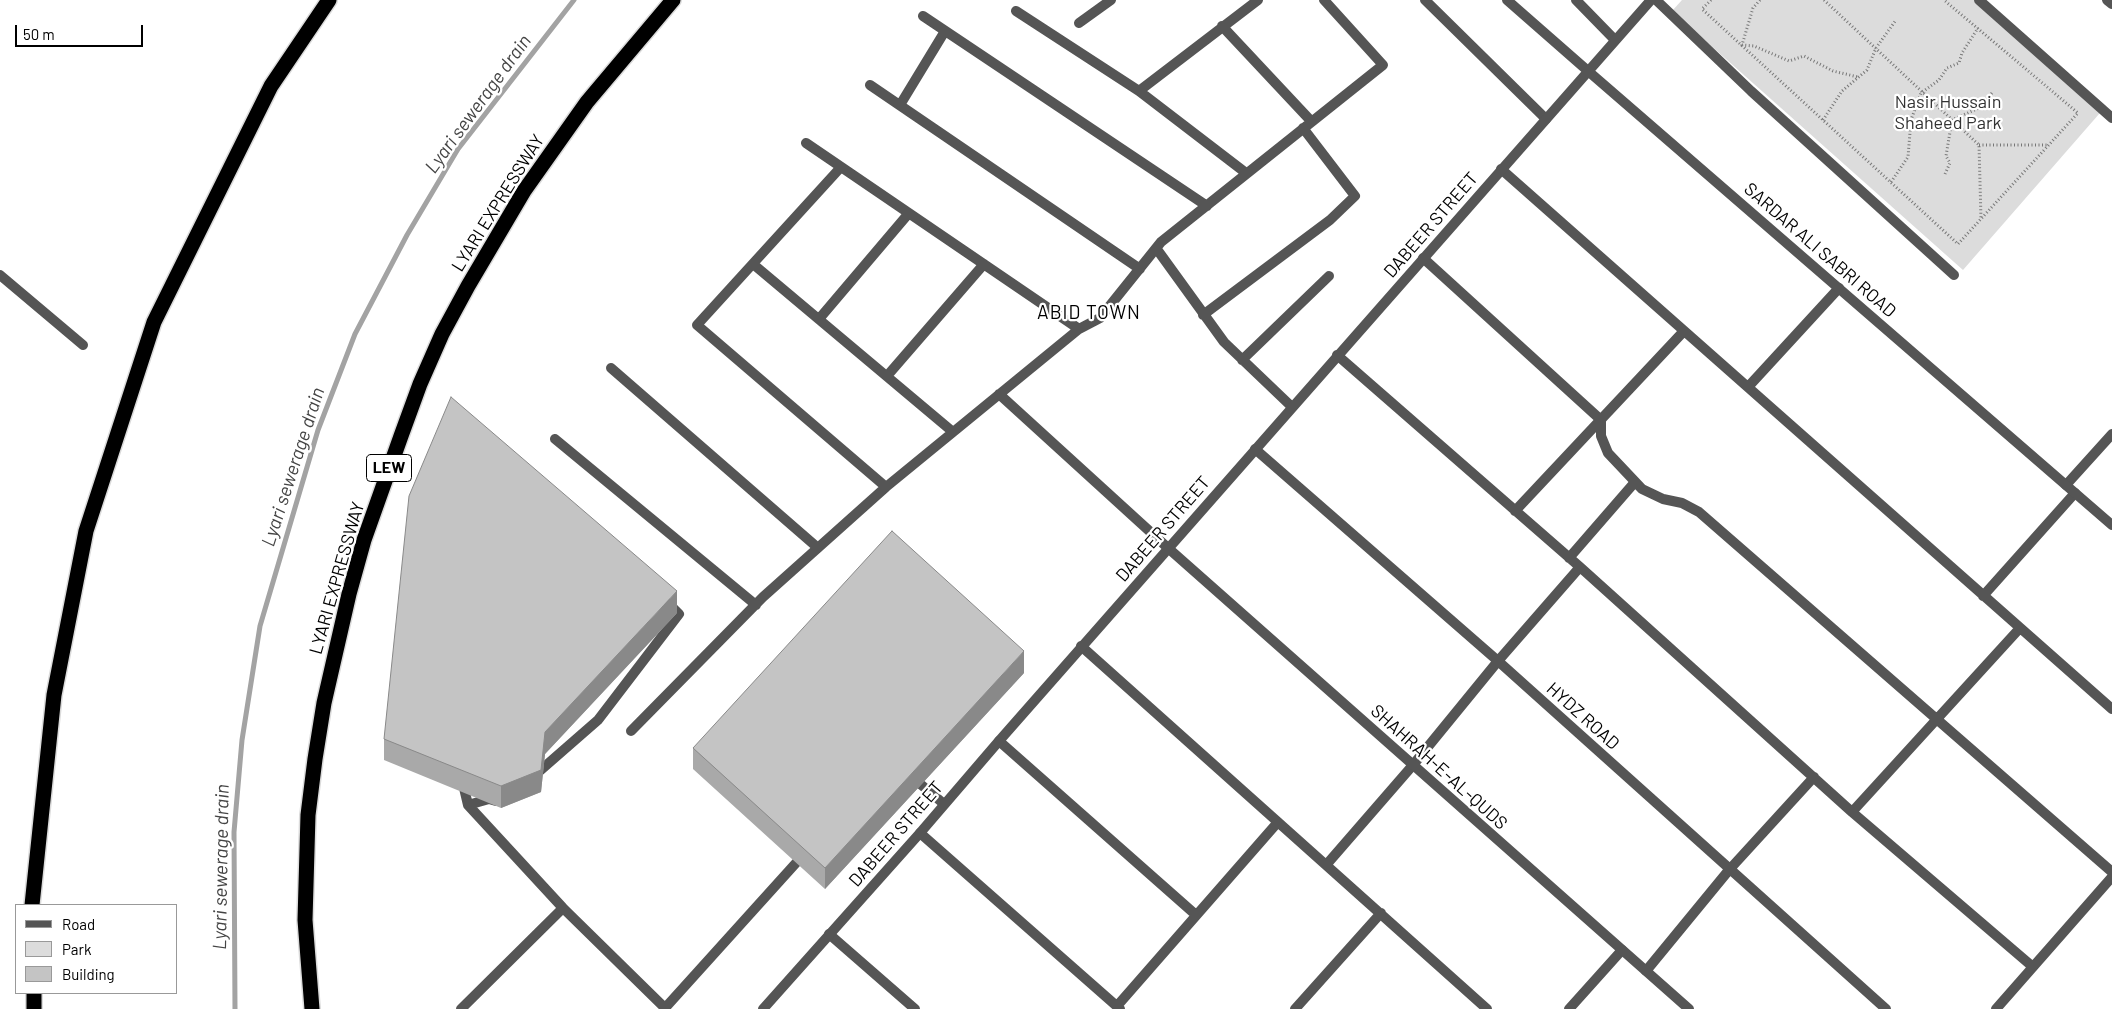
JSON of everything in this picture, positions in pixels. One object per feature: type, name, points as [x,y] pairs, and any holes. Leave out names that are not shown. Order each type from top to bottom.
[{"type":"highway","points":[[32,904],[54,695],[84,540],[151,331],[272,86],[329,0]]},
{"type":"highway","name":"LYARI EXPRESSWAY","points":[[312,1009],[305,920],[308,814],[316,750],[326,694],[349,594],[364,540],[398,444],[420,384],[442,334],[524,191],[587,102],[672,0]]},
{"type":"highway","points":[[34,994],[34,1009]]},
{"type":"street","points":[[1079,23],[1111,0]]},
{"type":"street","points":[[1139,91],[1258,0]]},
{"type":"street","points":[[631,731],[756,605],[886,487],[1079,329],[1100,318],[1161,242],[1383,65],[1324,0]]},
{"type":"street","points":[[1425,0],[1546,118]]},
{"type":"street","name":"SARDAR ALI SABRI ROAD","points":[[1507,0],[2112,525]]},
{"type":"street","name":"DABEER STREET","points":[[763,1009],[920,833],[1081,646],[1651,0]]},
{"type":"street","points":[[1656,0],[1751,91],[1954,275]]},
{"type":"street","points":[[1979,0],[2112,118]]},
{"type":"street","points":[[2107,0],[2112,4]]},
{"type":"street","points":[[1577,1],[1615,40]]},
{"type":"street","points":[[1016,10],[1139,91],[1246,173]]},
{"type":"street","points":[[923,16],[1207,206]]},
{"type":"street","points":[[1203,314],[1330,220],[1355,196],[1307,124],[1222,26]]},
{"type":"street","points":[[900,105],[945,31]]},
{"type":"street","points":[[870,85],[1140,268]]},
{"type":"street","points":[[806,143],[1079,329]]},
{"type":"street","points":[[841,167],[697,325],[886,487]]},
{"type":"street","points":[[1502,169],[2112,709]]},
{"type":"street","points":[[819,319],[909,213]]},
{"type":"street","points":[[1156,248],[1224,342],[1292,408]]},
{"type":"street","points":[[1423,258],[1601,420],[1601,436],[1608,453],[1642,489],[1663,499],[1682,503],[1699,512],[2112,872]]},
{"type":"street","points":[[753,264],[953,432]]},
{"type":"street","points":[[887,376],[984,264]]},
{"type":"street","points":[[0,275],[84,345]]},
{"type":"street","points":[[1242,360],[1330,276]]},
{"type":"street","points":[[1748,387],[1839,288]]},
{"type":"street","points":[[1515,512],[1684,331]]},
{"type":"street","points":[[1337,355],[1580,567],[1852,812],[2033,967]]},
{"type":"street","points":[[611,368],[818,548]]},
{"type":"street","name":"SHAHRAH-E-AL-QUDS","points":[[999,394],[1168,548],[1689,1009]]},
{"type":"street","points":[[2066,485],[2112,434]]},
{"type":"street","points":[[555,439],[756,605]]},
{"type":"street","name":"HYDZ ROAD","points":[[1255,449],[1498,661],[1886,1009]]},
{"type":"street","points":[[1569,558],[1635,482]]},
{"type":"street","points":[[1984,596],[2075,494]]},
{"type":"street","points":[[1327,864],[1413,766],[1498,661],[1580,567]]},
{"type":"street","points":[[525,783],[598,720],[679,614],[658,594]]},
{"type":"street","points":[[1852,812],[2020,628]]},
{"type":"street","points":[[1081,646],[1487,1009]]},
{"type":"street","points":[[998,741],[1196,915]]},
{"type":"street","points":[[468,769],[464,788],[468,804],[563,908],[665,1008],[814,843]]},
{"type":"street","points":[[904,770],[944,804]]},
{"type":"street","points":[[1646,971],[1729,870],[1814,777]]},
{"type":"street","points":[[468,804],[489,799],[504,802]]},
{"type":"street","points":[[920,833],[1118,1007],[1278,822]]},
{"type":"street","points":[[1996,1009],[2112,877]]},
{"type":"street","points":[[461,1009],[563,908]]},
{"type":"street","points":[[1298,1008],[1380,913]]},
{"type":"street","points":[[829,934],[915,1009]]},
{"type":"street","points":[[1569,1009],[1622,950]]},
{"type":"path","points":[[1711,0],[1702,9],[1958,244],[2078,113],[1944,0]]},
{"type":"path","points":[[1742,45],[1753,8],[1760,0]]},
{"type":"path","points":[[1824,0],[1979,144],[2049,145]]},
{"type":"path","points":[[1823,120],[1842,91],[1867,70],[1876,48],[1896,20]]},
{"type":"path","points":[[1891,182],[1908,157],[1911,120],[1921,93],[1939,80],[1947,68],[1959,63],[1962,53],[1978,28]]},
{"type":"path","points":[[1742,45],[1754,46],[1789,61],[1804,56],[1833,71],[1858,77]]},
{"type":"path","points":[[1952,120],[1979,108],[1992,93]]},
{"type":"path","points":[[1945,174],[1950,163],[1946,156],[1952,120]]},
{"type":"path","points":[[1979,144],[1980,219]]},
{"type":"green space","name":"Nasir Hussain Shaheed Park","points":[[1682,0],[1982,0],[2106,106],[1963,270],[1672,11]]},
{"type":"building","points":[[451,397],[677,591],[545,732],[541,770],[501,786],[384,739],[409,496]]},
{"type":"building","points":[[892,531],[1024,651],[825,868],[693,748]]},
{"type":"waterway","name":"Lyari sewerage drain","points":[[235,1009],[234,832],[242,740],[260,626],[318,430],[355,334],[407,235],[458,149],[574,0]]},
{"type":"district","name":"ABID TOWN","points":[[1089,313]]}]
